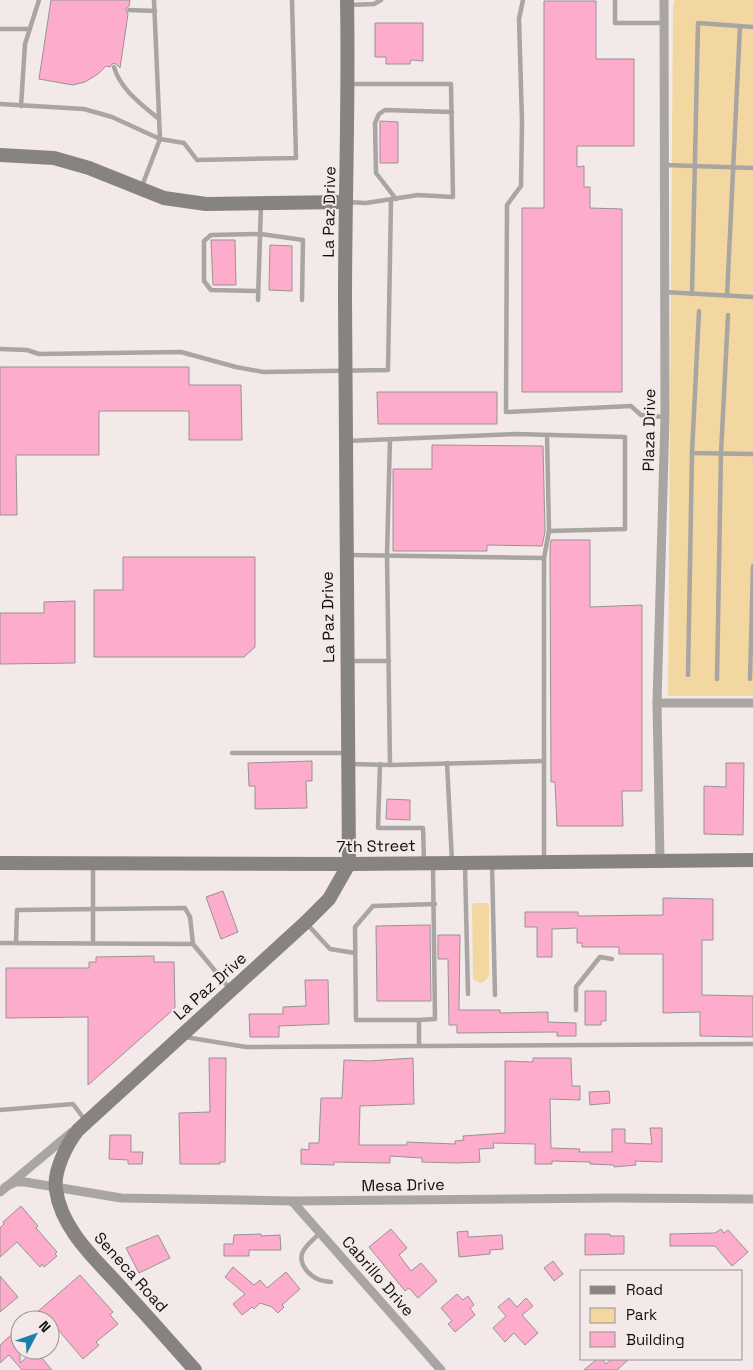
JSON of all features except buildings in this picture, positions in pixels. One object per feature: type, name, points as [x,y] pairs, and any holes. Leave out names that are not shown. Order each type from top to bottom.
[{"type":"main road","name":"La Paz Drive","points":[[55,1188],[62,1157],[71,1139],[86,1121],[232,991],[306,922],[329,899],[349,864],[345,555],[347,3]]},
{"type":"main road","points":[[0,155],[54,158],[89,168],[164,198],[186,202],[206,204],[346,202]]},
{"type":"main road","name":"7th Street","points":[[0,863],[349,864],[753,860]]},
{"type":"main road","name":"Seneca Road","points":[[55,1188],[62,1210],[76,1236],[195,1370]]},
{"type":"street","name":"Plaza Drive","points":[[660,860],[657,703],[665,418],[664,0]]},
{"type":"street","points":[[657,703],[753,703]]},
{"type":"street","name":"La Paz Drive","points":[[2,1191],[86,1121]]},
{"type":"street","name":"La Paz Drive","points":[[2,1191],[16,1182],[55,1188]]},
{"type":"street","name":"Mesa Drive","points":[[55,1188],[121,1198],[292,1200],[753,1199]]},
{"type":"street","name":"Cabrillo Drive","points":[[292,1200],[442,1370]]},
{"type":"lane","points":[[21,106],[25,44],[39,0]]},
{"type":"lane","points":[[140,190],[160,139],[154,0]]},
{"type":"lane","points":[[0,104],[84,110],[112,117],[160,139],[184,143],[197,160],[296,158],[292,0]]},
{"type":"lane","points":[[347,3],[374,4],[381,0]]},
{"type":"lane","points":[[524,0],[518,19],[522,122],[521,186],[507,206],[506,412],[631,406],[642,415],[665,418]]},
{"type":"lane","points":[[615,0],[615,23],[663,23]]},
{"type":"lane","points":[[129,10],[155,11]]},
{"type":"lane","points":[[692,294],[698,23],[753,27]]},
{"type":"lane","points":[[727,296],[740,26]]},
{"type":"lane","points":[[0,29],[30,29]]},
{"type":"lane","points":[[114,68],[116,75],[136,101],[159,119]]},
{"type":"lane","points":[[346,202],[366,203],[418,195],[453,197],[452,84],[348,84]]},
{"type":"lane","points":[[0,349],[27,350],[38,354],[181,352],[236,368],[263,372],[388,370],[393,199],[376,173],[375,123],[379,114],[385,110],[452,112]]},
{"type":"lane","points":[[664,165],[753,168]]},
{"type":"lane","points":[[258,300],[261,203]]},
{"type":"lane","points":[[258,291],[211,290],[204,282],[204,241],[210,235],[261,234],[303,240],[302,300]]},
{"type":"lane","points":[[664,292],[753,297]]},
{"type":"lane","points":[[688,674],[692,453],[699,312]]},
{"type":"lane","points":[[717,679],[721,453],[728,315]]},
{"type":"lane","points":[[345,441],[516,434],[625,437],[625,529],[549,530]]},
{"type":"lane","points":[[544,861],[544,558],[549,530],[547,435]]},
{"type":"lane","points":[[390,439],[387,556],[390,765]]},
{"type":"lane","points":[[692,453],[753,454]]},
{"type":"lane","points":[[345,555],[544,558]]},
{"type":"lane","points":[[750,679],[753,566]]},
{"type":"lane","points":[[346,661],[388,661]]},
{"type":"lane","points":[[232,753],[347,758],[390,765],[544,761]]},
{"type":"lane","points":[[447,763],[459,862],[468,994]]},
{"type":"lane","points":[[380,764],[378,828],[423,828],[435,904],[435,1019],[356,1020],[355,927],[373,906],[435,904]]},
{"type":"lane","points":[[492,862],[495,995]]},
{"type":"lane","points":[[93,863],[93,943]]},
{"type":"lane","points":[[16,943],[17,910],[186,908],[190,917],[193,944],[232,991]]},
{"type":"lane","points":[[306,922],[330,949],[355,953]]},
{"type":"lane","points":[[0,943],[193,944]]},
{"type":"lane","points":[[576,1010],[576,987],[600,958],[612,959]]},
{"type":"lane","points":[[419,1020],[419,1046]]},
{"type":"lane","points":[[180,1036],[246,1048],[753,1044]]},
{"type":"lane","points":[[0,1110],[73,1104],[86,1121]]},
{"type":"lane","points":[[320,1233],[304,1248],[300,1259],[312,1276],[321,1281],[331,1282]]},
{"type":"green space","points":[[675,0],[753,0],[753,696],[668,696],[673,5]]},
{"type":"green space","points":[[474,903],[487,903],[489,905],[489,976],[480,983],[474,980],[473,976],[472,905]]}]
